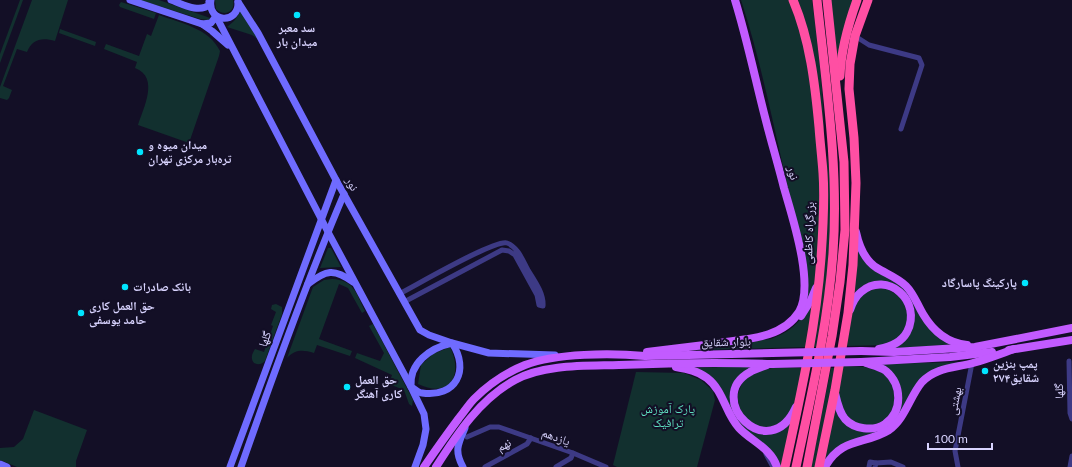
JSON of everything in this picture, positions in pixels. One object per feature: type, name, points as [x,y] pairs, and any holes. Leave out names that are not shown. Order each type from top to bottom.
[{"type":"highway","name":"بزرگراه کاظمی","points":[[785,467],[800,399],[818,284],[823,218],[823,173],[816,96],[811,61],[793,0]]},
{"type":"highway","name":"بزرگراه کاظمی","points":[[796,467],[817,369],[832,267],[834,237],[834,184],[830,113],[817,0]]},
{"type":"highway","points":[[807,467],[821,399],[840,282],[845,230],[844,162],[827,0]]},
{"type":"highway","points":[[840,116],[842,52],[850,21],[859,0]]},
{"type":"highway","points":[[819,467],[835,390],[848,313],[853,265],[855,221],[855,155],[849,80],[855,36],[868,0]]},
{"type":"highway","points":[[823,173],[826,159],[830,113]]},
{"type":"highway","points":[[844,162],[855,201]]},
{"type":"main road","points":[[130,0],[202,24],[232,48]]},
{"type":"main road","points":[[171,0],[198,8],[203,8],[209,1]]},
{"type":"main road","name":"نور","points":[[717,343],[750,338],[777,331],[797,314],[802,306],[804,296],[803,266],[798,237],[735,0]]},
{"type":"main road","points":[[209,1],[213,13],[216,16],[321,220],[424,414],[426,429],[423,445],[415,467]]},
{"type":"main road","points":[[216,16],[225,19],[234,15],[237,12],[238,1]]},
{"type":"main road","name":"نور","points":[[238,1],[258,32],[336,180],[420,330],[429,335],[452,343],[489,353],[572,356]]},
{"type":"main road","points":[[202,24],[211,23],[216,16]]},
{"type":"main road","name":"گلها","points":[[230,467],[336,180]]},
{"type":"main road","name":"گلها","points":[[241,467],[308,284],[344,194]]},
{"type":"main road","points":[[855,221],[858,242],[868,260],[875,267],[905,285],[913,294],[923,314],[935,330],[943,337],[954,342],[975,347]]},
{"type":"main road","points":[[308,284],[320,276],[335,273],[342,274],[355,284]]},
{"type":"main road","points":[[631,355],[654,350],[763,339],[782,332],[795,323],[803,314],[818,284]]},
{"type":"main road","points":[[848,313],[854,301],[861,292],[870,287],[880,285],[897,290],[904,296],[909,305],[912,314],[910,326],[905,336],[901,340],[886,348],[861,351]]},
{"type":"main road","name":"بلوار شقایق","points":[[424,467],[473,400],[490,384],[525,365],[546,360],[572,356],[645,356],[861,351],[894,352],[975,347],[1072,328]]},
{"type":"main road","name":"بلوار شقایق","points":[[436,467],[452,442],[488,399],[502,387],[516,379],[548,369],[655,364],[861,362],[950,357],[1072,340]]},
{"type":"main road","points":[[452,343],[456,349],[460,362],[460,374],[455,383],[444,391],[435,393],[421,393],[412,390],[411,378],[423,356],[436,348],[452,343]]},
{"type":"main road","points":[[825,467],[836,452],[858,441],[889,430],[895,424],[920,386],[930,376],[939,370],[972,363],[1014,349]]},
{"type":"main road","points":[[835,390],[841,413],[845,419],[852,424],[866,428],[874,428],[885,424],[891,418],[898,405],[898,388],[893,378],[885,370],[861,362]]},
{"type":"main road","points":[[655,364],[690,370],[707,378],[717,388],[733,421],[739,428],[770,454],[777,467]]},
{"type":"main road","points":[[772,364],[750,371],[740,381],[734,394],[735,408],[739,416],[744,422],[752,427],[762,430],[772,430],[790,420],[800,399]]},
{"type":"main road","points":[[264,376],[273,379]]},
{"type":"main road","points":[[249,417],[258,420]]},
{"type":"main road","points":[[463,467],[459,460],[457,448],[469,420]]},
{"type":"main road","points":[[236,451],[246,454]]},
{"type":"main road","points":[[0,464],[7,467]]},
{"type":"street","points":[[855,36],[869,45],[919,58],[922,62],[901,129]]},
{"type":"street","points":[[399,294],[480,251],[500,243],[506,243],[513,246],[519,254],[541,294],[543,306],[539,305],[537,295],[515,255],[509,251],[502,250],[404,302]]},
{"type":"street","name":"گلها","points":[[1069,361],[1070,413],[1072,420]]},
{"type":"street","name":"بهشتی","points":[[958,467],[955,451],[972,363]]},
{"type":"street","name":"یازدهم","points":[[467,437],[490,427],[499,427],[573,453],[606,467]]},
{"type":"street","name":"نهم","points":[[485,467],[527,444],[531,438]]},
{"type":"street","points":[[760,445],[773,467]]},
{"type":"street","points":[[556,467],[571,458],[573,453]]},
{"type":"street","points":[[1070,467],[1072,456]]},
{"type":"street","points":[[869,467],[870,462],[875,465],[891,462],[903,467]]},
{"type":"green space","points":[[20,0],[23,0],[0,63],[0,54]]},
{"type":"green space","points":[[32,0],[68,0],[55,41],[46,39],[38,40],[32,44],[27,52],[17,49],[3,86],[12,90],[7,100],[0,98],[0,87]]},
{"type":"green space","points":[[140,0],[159,0],[213,19],[200,19]]},
{"type":"green space","points":[[215,0],[233,0],[233,8],[229,12],[222,13],[216,9]]},
{"type":"green space","points":[[741,0],[790,0],[799,26],[811,74],[817,132],[820,185],[820,221],[817,273],[814,289],[805,309],[799,317],[791,324],[799,316],[803,309],[806,294],[806,275],[799,233],[765,89]]},
{"type":"green space","points":[[798,0],[812,0],[822,91],[824,146],[803,15]]},
{"type":"green space","points":[[830,0],[854,0],[839,69]]},
{"type":"green space","points":[[121,2],[156,13],[154,19],[120,7],[119,5]]},
{"type":"green space","points":[[241,11],[259,40],[252,35],[227,27],[234,21]]},
{"type":"green space","points":[[159,15],[193,27],[209,37],[220,51],[189,143],[138,125],[148,94],[147,78],[143,72],[135,68],[137,62],[104,49],[106,44],[139,56],[147,34],[151,36]]},
{"type":"green space","points":[[60,29],[96,42],[95,46],[59,33]]},
{"type":"green space","points":[[828,152],[831,213],[827,280],[817,347],[812,347]]},
{"type":"green space","points":[[856,243],[860,253],[908,291],[918,309],[955,344],[888,349],[907,337],[908,298],[871,282],[859,288],[851,300]]},
{"type":"green space","points":[[328,248],[331,248],[341,267],[320,268]]},
{"type":"green space","points":[[332,279],[345,282],[350,285],[365,311],[362,313],[348,288],[339,284],[319,339],[352,351],[350,356],[317,345],[314,353],[300,351],[293,353],[287,358],[313,287],[324,280]]},
{"type":"green space","points":[[881,288],[887,289],[902,298],[909,318],[902,335],[887,345],[846,346],[850,317],[856,301],[862,295]]},
{"type":"green space","points":[[815,294],[806,347],[667,351],[771,339],[787,331],[798,322],[807,310]]},
{"type":"green space","points":[[276,304],[282,307],[282,314],[265,361],[260,364],[256,364],[253,361],[252,355],[255,349],[264,352],[276,312],[271,309],[272,305]]},
{"type":"green space","points":[[373,324],[413,400],[412,406],[409,404],[404,390],[389,384],[392,375],[355,358],[357,353],[380,361],[384,353],[369,326]]},
{"type":"green space","points":[[786,328],[769,336],[750,340],[765,336]]},
{"type":"green space","points":[[450,347],[454,358],[455,367],[451,382],[445,387],[438,389],[429,388],[418,384],[421,365],[433,354]]},
{"type":"green space","points":[[963,362],[937,369],[897,419],[879,432],[845,443],[833,450],[822,465],[835,407],[843,421],[883,428],[902,396],[877,364]]},
{"type":"green space","points":[[758,366],[749,369],[732,402],[761,432],[793,419],[782,467],[780,467],[738,424],[720,389],[687,368]]},
{"type":"green space","points":[[843,366],[865,367],[884,373],[893,384],[895,406],[886,420],[870,426],[854,423],[843,412],[838,393]]},
{"type":"green space","points":[[772,368],[802,368],[796,402],[783,422],[768,428],[756,426],[741,413],[737,396],[743,381],[747,376]]},
{"type":"green space","points":[[831,368],[837,368],[816,467],[811,467]]},
{"type":"green space","name":"پارک آموزش ترافیک","points":[[636,372],[684,373],[701,380],[713,391],[715,400],[697,467],[617,467],[613,465]]},
{"type":"green space","points":[[34,410],[87,430],[76,461],[76,467],[17,467],[0,460],[0,448],[14,447],[23,439]]},
{"type":"place","name":"سد معبر میدان بار","points":[[297,15]]},
{"type":"place","name":"میدان میوه و تره‌بار مرکزی تهران","points":[[140,152]]},
{"type":"place","name":"پارکینگ پاسارگاد","points":[[1025,283]]},
{"type":"place","name":"بانک صادرات","points":[[125,287]]},
{"type":"place","name":"حق العمل کاری حامد یوسفی","points":[[81,313]]},
{"type":"place","name":"پمپ بنزین ۲۷۴شقایق","points":[[985,371]]},
{"type":"place","name":"حق العمل کاری آهنگر","points":[[347,387]]}]
